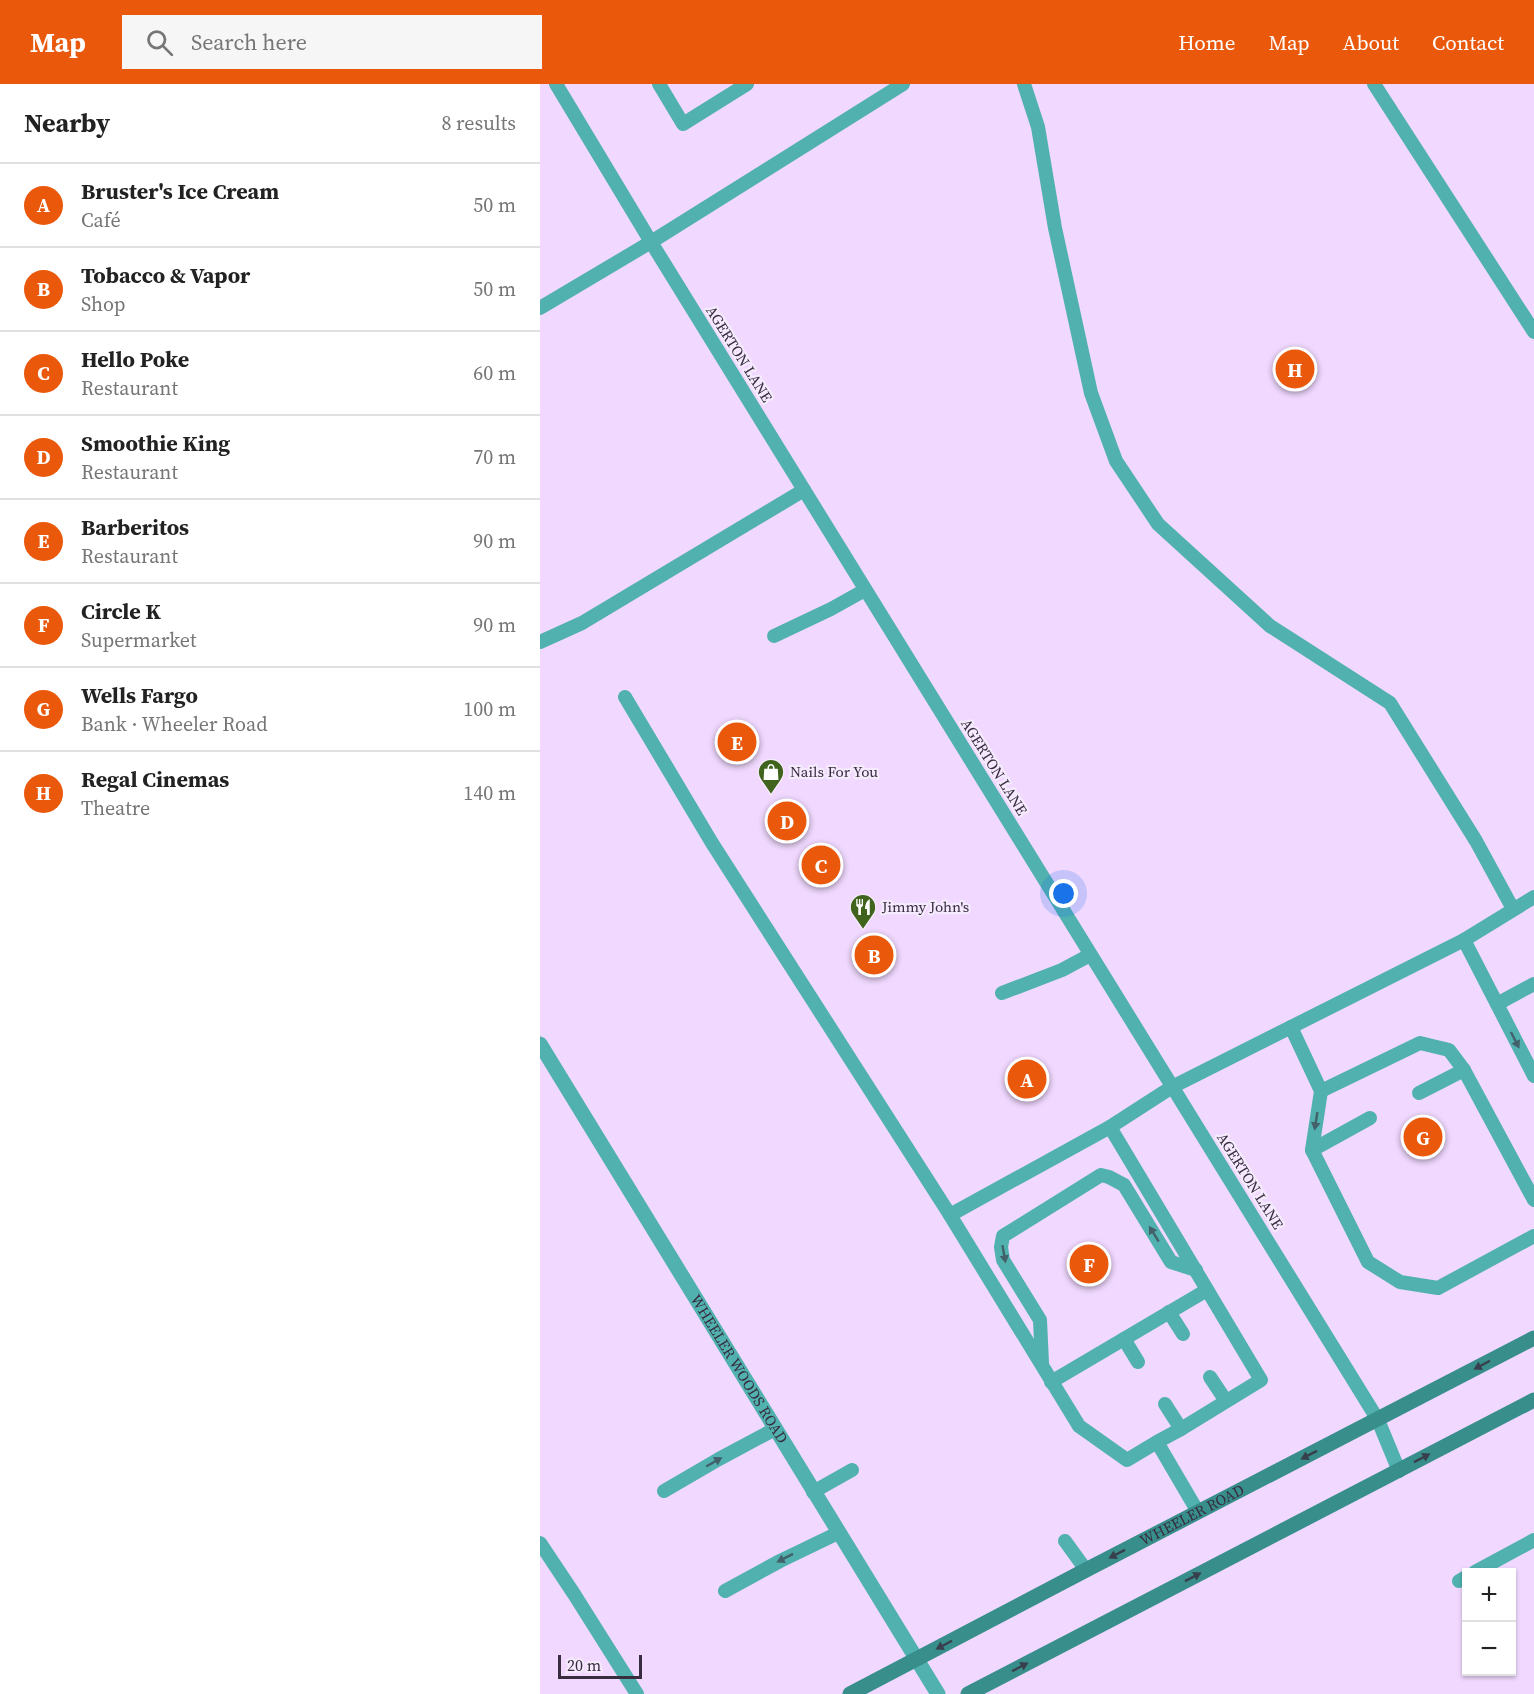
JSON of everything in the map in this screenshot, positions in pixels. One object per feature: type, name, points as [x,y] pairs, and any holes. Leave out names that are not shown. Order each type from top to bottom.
[{"type":"main road","name":"WHEELER ROAD","points":[[850,1694],[1534,1338]]},
{"type":"main road","points":[[968,1694],[1534,1400]]},
{"type":"street","name":"WHEELER WOODS ROAD","points":[[540,1044],[915,1660],[938,1694]]},
{"type":"lane","name":"AGERTON LANE","points":[[556,84],[865,590],[1378,1420],[1399,1471]]},
{"type":"lane","points":[[659,84],[683,124],[747,84]]},
{"type":"lane","points":[[540,308],[651,242],[903,84]]},
{"type":"lane","points":[[1024,84],[1038,127],[1055,228],[1091,393],[1116,461],[1158,524],[1270,626],[1390,703],[1476,841],[1513,909]]},
{"type":"lane","points":[[1374,84],[1534,332]]},
{"type":"lane","points":[[540,642],[582,623],[804,490]]},
{"type":"lane","points":[[774,636],[865,590]]},
{"type":"lane","points":[[625,697],[712,843],[950,1215],[1079,1426],[1127,1460],[1261,1380],[1110,1127]]},
{"type":"lane","points":[[950,1215],[1110,1127],[1172,1087],[1464,940],[1534,897]]},
{"type":"lane","points":[[1464,940],[1497,1004],[1530,1060],[1534,1076]]},
{"type":"lane","points":[[1002,993],[1062,970],[1090,955]]},
{"type":"lane","points":[[1497,1004],[1534,984]]},
{"type":"lane","points":[[1291,1027],[1321,1092],[1312,1150],[1368,1262],[1400,1282],[1438,1288],[1534,1236]]},
{"type":"lane","points":[[1321,1092],[1420,1043],[1449,1050],[1464,1070],[1534,1200]]},
{"type":"lane","points":[[1419,1093],[1464,1070]]},
{"type":"lane","points":[[1312,1150],[1370,1118]]},
{"type":"lane","points":[[1042,1365],[1040,1320],[1003,1260],[1001,1247],[1004,1236],[1101,1175],[1124,1185],[1171,1262],[1196,1270]]},
{"type":"lane","points":[[1052,1382],[1207,1290]]},
{"type":"lane","points":[[1169,1312],[1183,1334]]},
{"type":"lane","points":[[1124,1339],[1138,1362]]},
{"type":"lane","points":[[1210,1377],[1226,1401]]},
{"type":"lane","points":[[1165,1404],[1180,1430]]},
{"type":"lane","points":[[664,1491],[775,1430]]},
{"type":"lane","points":[[1157,1442],[1198,1512]]},
{"type":"lane","points":[[813,1492],[852,1470]]},
{"type":"lane","points":[[725,1591],[838,1533]]},
{"type":"lane","points":[[1482,1568],[1534,1540]]},
{"type":"lane","points":[[1065,1541],[1086,1570]]},
{"type":"lane","points":[[540,1543],[637,1694]]},
{"type":"place","name":"Regal Cinemas","points":[[1295,369]]},
{"type":"place","name":"Barberitos","points":[[737,742]]},
{"type":"place","name":"Nails For You","points":[[771,795]]},
{"type":"place","name":"Smoothie King","points":[[787,821]]},
{"type":"place","name":"Hello Poke","points":[[821,865]]},
{"type":"place","name":"Jimmy John's","points":[[863,930]]},
{"type":"place","name":"Tobacco & Vapor","points":[[874,955]]},
{"type":"place","name":"Bruster's Ice Cream","points":[[1027,1079]]},
{"type":"place","name":"Wells Fargo","points":[[1423,1137]]},
{"type":"place","name":"Circle K","points":[[1089,1264]]}]
